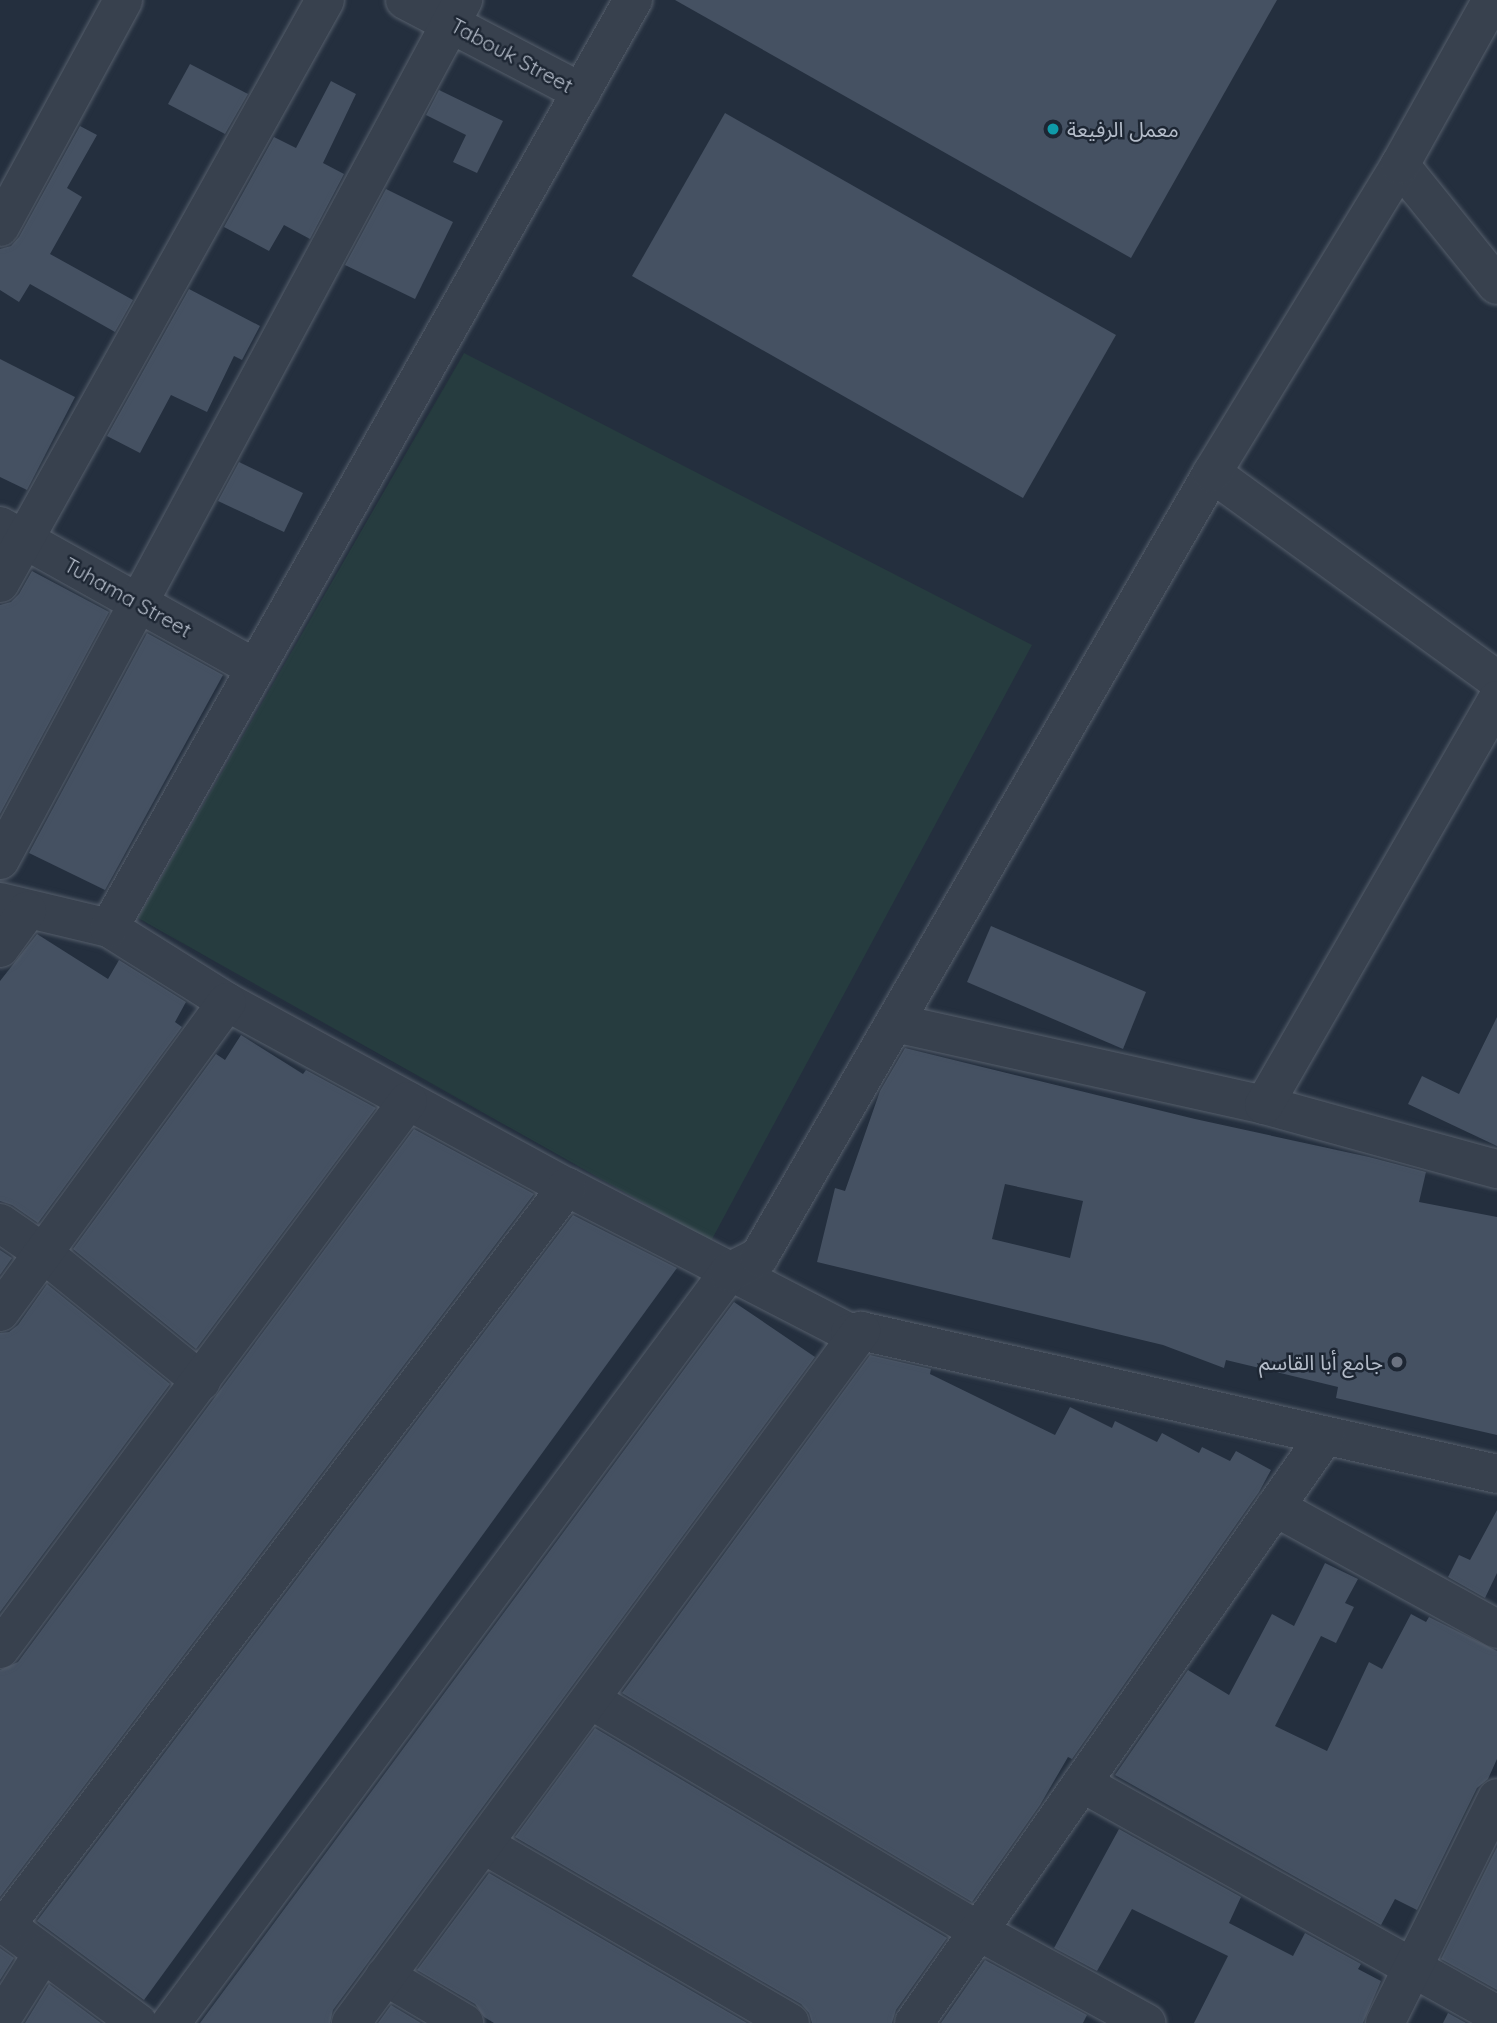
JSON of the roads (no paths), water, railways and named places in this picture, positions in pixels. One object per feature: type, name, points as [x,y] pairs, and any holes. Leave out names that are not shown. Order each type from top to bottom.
[{"type":"street","points":[[0,227],[123,0]]},
{"type":"street","points":[[0,583],[13,533],[325,0]]},
{"type":"street","name":"Tabouk Street","points":[[405,0],[457,11],[581,92]]},
{"type":"street","points":[[109,928],[633,0]]},
{"type":"street","points":[[171,2023],[729,1272],[759,1257],[1212,473],[1399,165],[1492,0]]},
{"type":"street","points":[[0,860],[457,11]]},
{"type":"street","points":[[1399,165],[1497,285]]},
{"type":"street","points":[[1212,473],[1497,680]]},
{"type":"street","name":"Tuhama Street","points":[[13,533],[255,668]]},
{"type":"street","points":[[1265,1105],[1497,700]]},
{"type":"street","points":[[0,948],[13,906],[109,928],[227,1002],[567,1187],[850,1334],[861,1331],[1497,1474]]},
{"type":"street","points":[[0,1312],[227,1002]]},
{"type":"street","points":[[895,1023],[1265,1105],[1497,1170]]},
{"type":"street","points":[[0,1649],[408,1101]]},
{"type":"street","points":[[138,2023],[3,1923],[567,1187]]},
{"type":"street","points":[[0,1223],[42,1252],[201,1381]]},
{"type":"street","points":[[351,2023],[861,1331]]},
{"type":"street","points":[[914,2023],[1325,1436]]},
{"type":"street","points":[[1275,1507],[1497,1629]]},
{"type":"street","points":[[591,1700],[978,1931],[1146,2023]]},
{"type":"street","points":[[1082,1783],[1497,2015]]},
{"type":"street","points":[[1385,2023],[1497,1798]]},
{"type":"street","points":[[483,1844],[790,2023]]},
{"type":"street","points":[[0,2021],[43,1953]]},
{"type":"street","points":[[385,1976],[464,2023]]},
{"type":"place","name":"معمل الرفيعة","points":[[1053,129]]},
{"type":"place","name":"جامع أبا القاسم","points":[[1397,1362]]}]
